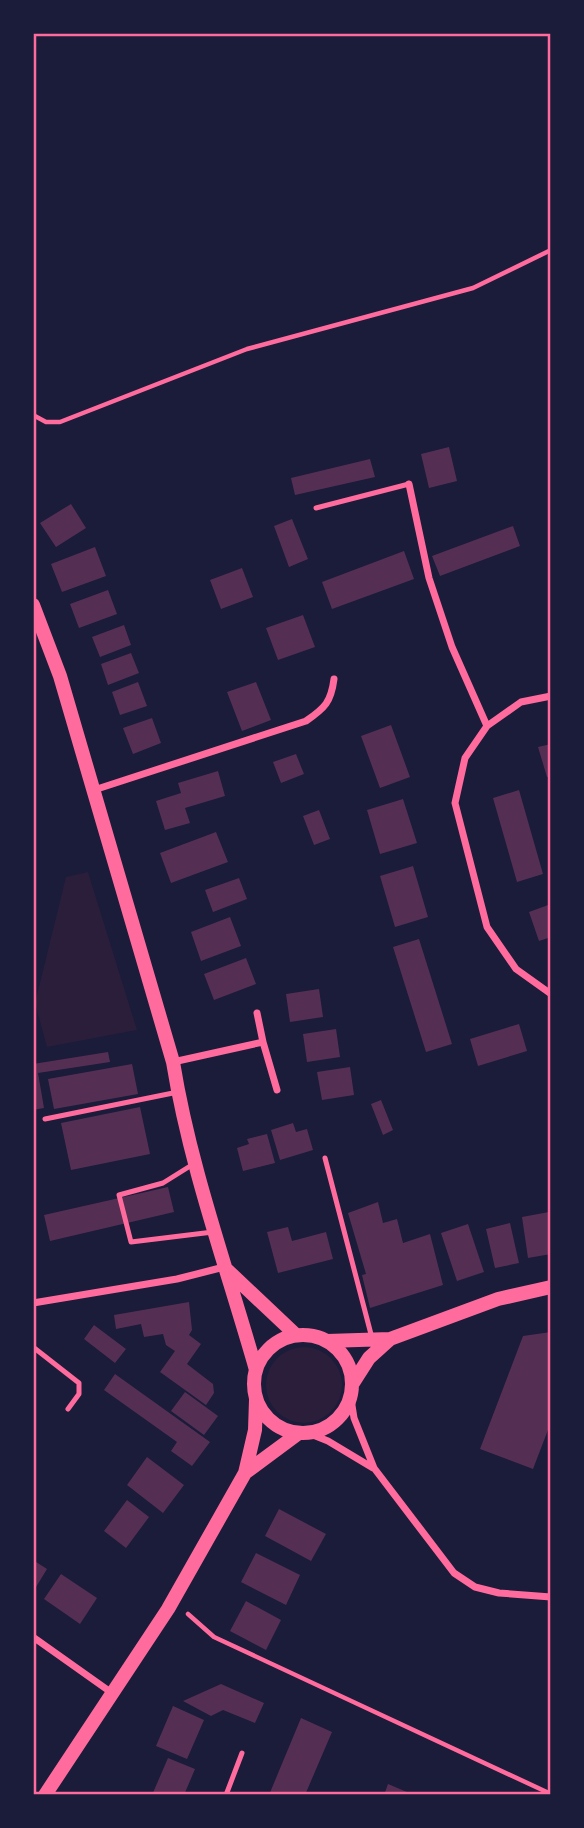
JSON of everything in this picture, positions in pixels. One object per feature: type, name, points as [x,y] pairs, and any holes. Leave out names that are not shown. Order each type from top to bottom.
[{"type":"main road","points":[[33,605],[60,676],[173,1062],[213,1232],[256,1370]]},
{"type":"main road","points":[[224,1267],[296,1335]]},
{"type":"main road","points":[[45,1795],[183,1585],[244,1473],[255,1430],[256,1370],[271,1347],[296,1335],[312,1335],[327,1340],[390,1339],[498,1299],[551,1287]]},
{"type":"main road","points":[[353,1383],[369,1358],[390,1339]]},
{"type":"main road","points":[[244,1473],[304,1433],[331,1426],[346,1409],[351,1399],[353,1383],[349,1366],[340,1351],[327,1340]]},
{"type":"main road","points":[[257,1400],[266,1417],[273,1423],[281,1428],[304,1433]]},
{"type":"street","points":[[409,484],[429,578],[452,647],[487,726]]},
{"type":"street","points":[[93,791],[306,720],[318,713],[331,699],[334,679]]},
{"type":"street","points":[[551,696],[521,702],[487,726],[465,758],[455,803],[487,927],[516,969],[551,994]]},
{"type":"street","points":[[257,1013],[277,1090]]},
{"type":"street","points":[[173,1062],[263,1042]]},
{"type":"street","points":[[33,1303],[177,1279],[224,1267]]},
{"type":"street","points":[[351,1399],[355,1418],[374,1468],[454,1573],[475,1587],[499,1593],[551,1597]]},
{"type":"street","points":[[304,1433],[328,1441],[374,1468]]},
{"type":"street","points":[[33,1637],[113,1693]]},
{"type":"lane","points":[[316,508],[409,484]]},
{"type":"lane","points":[[46,1119],[178,1092]]},
{"type":"lane","points":[[325,1158],[372,1341]]},
{"type":"lane","points":[[195,1163],[163,1183],[119,1195],[131,1242],[213,1232]]},
{"type":"lane","points":[[33,1347],[79,1383],[79,1394],[68,1409]]},
{"type":"lane","points":[[226,1795],[242,1753]]},
{"type":"path","points":[[33,415],[46,422],[60,422],[247,349],[473,288],[551,250]]},
{"type":"path","points":[[188,1614],[214,1637],[551,1794]]},
{"type":"shaded area","points":[[88,872],[137,1030],[47,1047],[35,1003],[66,877]]},
{"type":"shaded area","points":[[304,1347],[318,1350],[331,1358],[339,1371],[342,1385],[339,1399],[331,1412],[318,1420],[304,1423],[290,1420],[277,1412],[269,1399],[266,1385],[269,1371],[277,1358],[290,1350]]},
{"type":"building","points":[[449,447],[457,481],[429,488],[421,454]]},
{"type":"building","points":[[370,459],[375,477],[295,495],[291,478]]},
{"type":"building","points":[[71,504],[86,528],[56,547],[40,523]]},
{"type":"building","points":[[292,519],[308,559],[289,567],[274,526]]},
{"type":"building","points":[[513,526],[520,546],[440,576],[432,556]]},
{"type":"building","points":[[95,547],[106,576],[62,592],[51,564]]},
{"type":"building","points":[[404,551],[414,579],[332,609],[322,582]]},
{"type":"building","points":[[242,568],[253,597],[221,609],[210,580]]},
{"type":"building","points":[[108,590],[117,614],[79,628],[70,604]]},
{"type":"building","points":[[303,615],[315,647],[278,660],[266,628]]},
{"type":"building","points":[[124,625],[131,645],[100,657],[92,637]]},
{"type":"building","points":[[131,653],[139,673],[108,685],[101,664]]},
{"type":"building","points":[[138,682],[147,706],[120,715],[112,692]]},
{"type":"building","points":[[256,682],[271,720],[242,731],[227,692]]},
{"type":"building","points":[[152,718],[161,743],[133,754],[123,728]]},
{"type":"building","points":[[391,725],[410,777],[380,788],[361,736]]},
{"type":"building","points":[[551,744],[551,776],[547,777],[538,747]]},
{"type":"building","points":[[296,754],[304,774],[281,783],[273,762]]},
{"type":"building","points":[[218,771],[225,796],[185,808],[190,823],[165,830],[156,801],[181,793],[178,783]]},
{"type":"building","points":[[519,790],[543,874],[517,882],[493,798]]},
{"type":"building","points":[[403,799],[417,843],[380,854],[367,810]]},
{"type":"building","points":[[319,810],[330,839],[314,845],[303,816]]},
{"type":"building","points":[[216,832],[228,862],[171,883],[160,853]]},
{"type":"building","points":[[413,866],[428,917],[395,927],[380,876]]},
{"type":"building","points":[[239,878],[247,899],[213,912],[205,890]]},
{"type":"building","points":[[551,904],[551,937],[539,941],[529,912]]},
{"type":"building","points":[[230,917],[241,946],[201,961],[191,932]]},
{"type":"building","points":[[419,939],[452,1044],[426,1052],[393,947]]},
{"type":"building","points":[[246,958],[256,984],[214,1000],[204,974]]},
{"type":"building","points":[[319,989],[323,1017],[290,1022],[286,994]]},
{"type":"building","points":[[519,1024],[527,1051],[478,1066],[470,1039]]},
{"type":"building","points":[[336,1029],[340,1057],[307,1062],[303,1034]]},
{"type":"building","points":[[108,1052],[110,1062],[38,1073],[44,1108],[33,1110],[33,1064]]},
{"type":"building","points":[[132,1064],[138,1094],[54,1109],[48,1079]]},
{"type":"building","points":[[350,1067],[354,1095],[322,1100],[317,1072]]},
{"type":"building","points":[[381,1100],[393,1130],[383,1135],[371,1104]]},
{"type":"building","points":[[140,1107],[150,1154],[71,1170],[61,1123]]},
{"type":"building","points":[[293,1123],[296,1132],[307,1129],[313,1150],[280,1160],[271,1130]]},
{"type":"building","points":[[267,1134],[275,1163],[243,1171],[237,1148],[249,1144],[247,1139]]},
{"type":"building","points":[[168,1187],[174,1212],[50,1241],[44,1215]]},
{"type":"building","points":[[378,1202],[383,1223],[397,1219],[403,1243],[430,1234],[443,1285],[370,1308],[362,1275],[366,1274],[348,1213]]},
{"type":"building","points":[[549,1212],[551,1254],[528,1258],[522,1217]]},
{"type":"building","points":[[510,1223],[519,1263],[495,1268],[486,1229]]},
{"type":"building","points":[[468,1224],[484,1272],[457,1281],[441,1233]]},
{"type":"building","points":[[288,1227],[292,1241],[326,1232],[333,1259],[278,1273],[267,1232]]},
{"type":"building","points":[[189,1302],[192,1330],[189,1335],[201,1344],[187,1364],[213,1384],[214,1393],[206,1405],[160,1372],[175,1351],[166,1345],[163,1334],[144,1337],[141,1324],[116,1329],[114,1315]]},
{"type":"building","points":[[94,1325],[126,1349],[115,1363],[84,1339]]},
{"type":"building","points":[[551,1332],[551,1422],[533,1469],[480,1449],[523,1336]]},
{"type":"building","points":[[115,1374],[210,1442],[192,1466],[171,1451],[177,1442],[104,1390]]},
{"type":"building","points":[[185,1392],[218,1416],[204,1435],[171,1411]]},
{"type":"building","points":[[147,1457],[184,1485],[163,1513],[127,1485]]},
{"type":"building","points":[[127,1500],[149,1517],[126,1548],[104,1531]]},
{"type":"building","points":[[279,1509],[326,1534],[311,1561],[265,1536]]},
{"type":"building","points":[[256,1553],[300,1575],[286,1605],[241,1582]]},
{"type":"building","points":[[33,1560],[47,1569],[33,1592]]},
{"type":"building","points":[[61,1574],[97,1598],[80,1624],[44,1599]]},
{"type":"building","points":[[246,1601],[281,1620],[266,1650],[230,1631]]},
{"type":"building","points":[[221,1684],[264,1703],[255,1723],[223,1710],[211,1716],[183,1701]]},
{"type":"building","points":[[173,1706],[204,1720],[187,1759],[156,1746]]},
{"type":"building","points":[[301,1718],[332,1732],[305,1795],[269,1795]]},
{"type":"building","points":[[168,1758],[195,1769],[184,1795],[152,1795]]},
{"type":"building","points":[[388,1784],[414,1795],[384,1795]]}]
